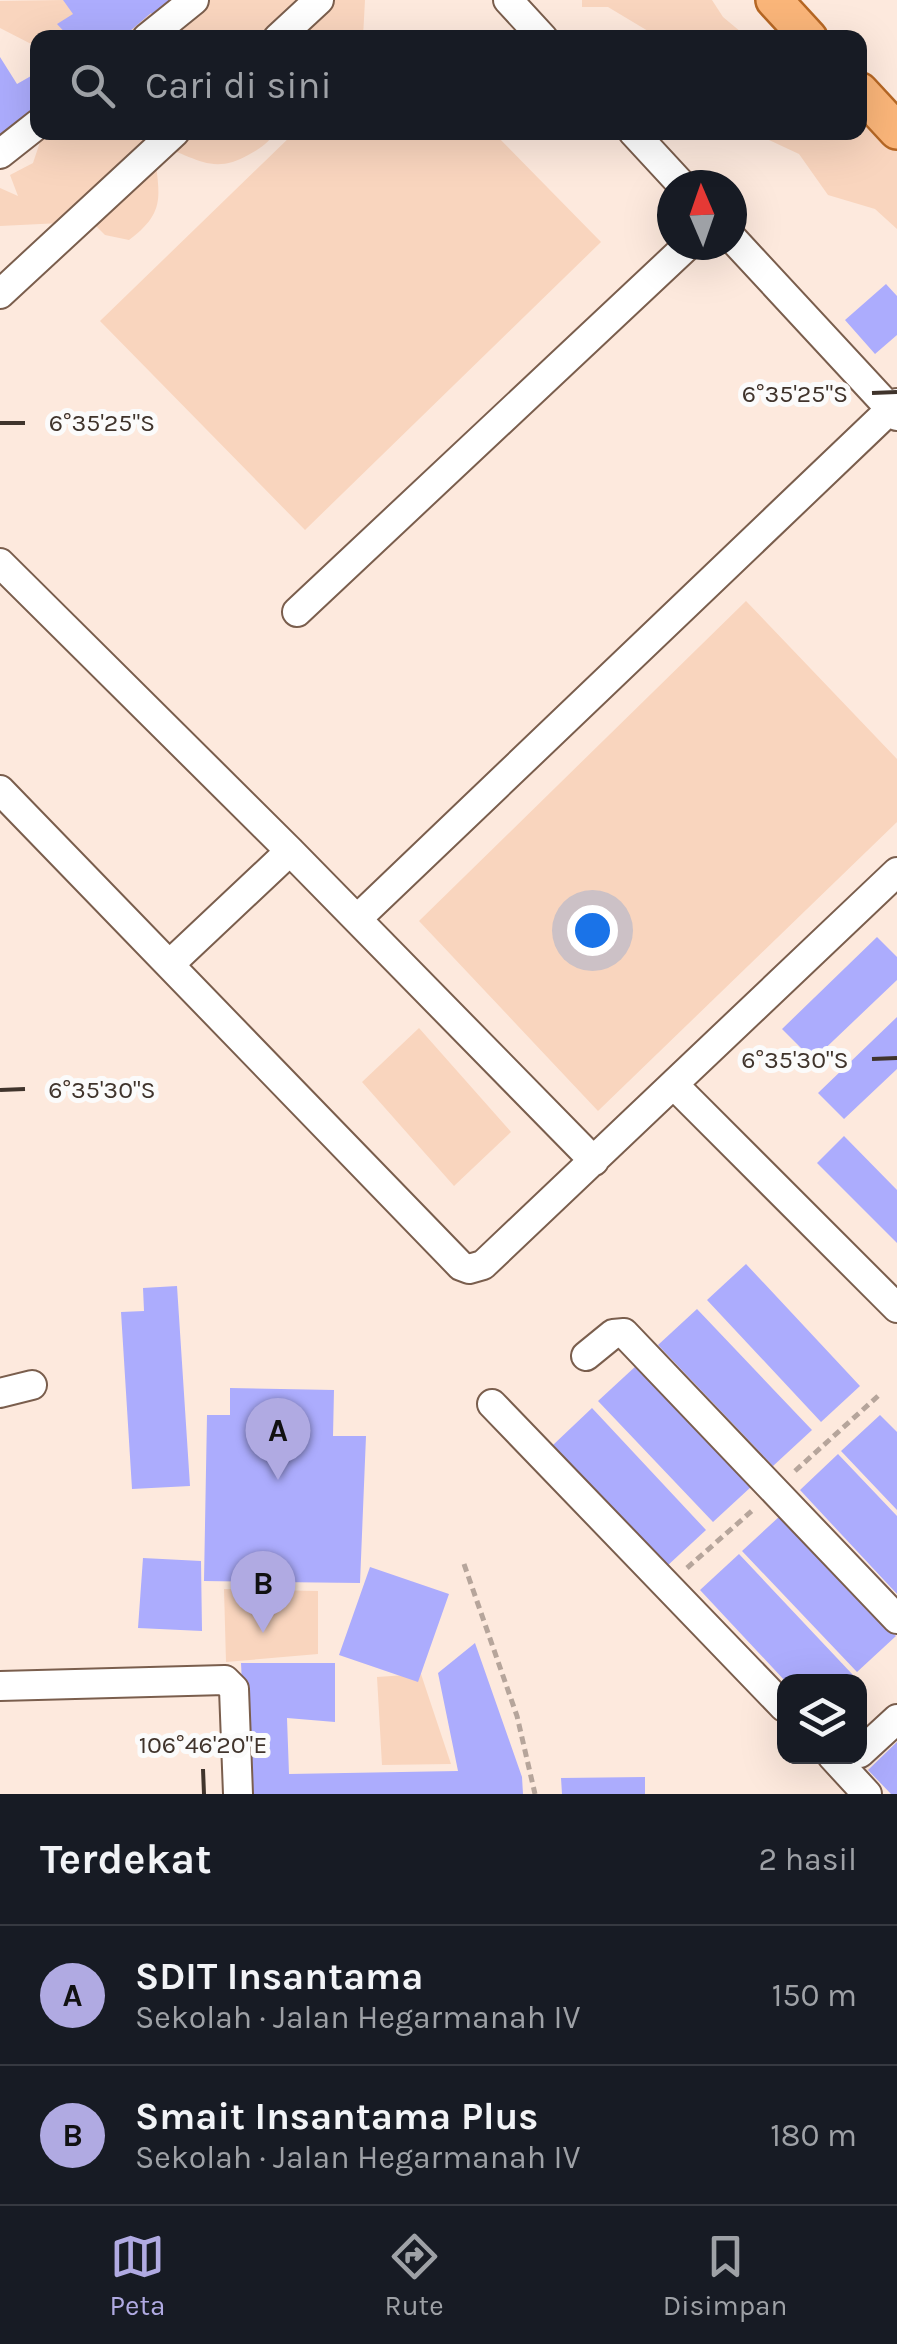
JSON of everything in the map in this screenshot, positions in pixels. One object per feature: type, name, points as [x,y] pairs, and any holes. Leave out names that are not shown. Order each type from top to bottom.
[{"type":"main road","points":[[774,0],[802,30]]},
{"type":"main road","points":[[867,99],[897,131]]},
{"type":"street","points":[[157,30],[194,0]]},
{"type":"street","points":[[287,30],[319,0]]},
{"type":"street","points":[[508,0],[536,30]]},
{"type":"street","points":[[0,154],[30,130]]},
{"type":"street","points":[[0,294],[166,140]]},
{"type":"street","points":[[640,140],[668,170]]},
{"type":"street","points":[[357,918],[895,409],[747,254]]},
{"type":"street","points":[[297,612],[672,260]]},
{"type":"street","points":[[0,564],[357,918],[594,1161]]},
{"type":"street","points":[[0,790],[461,1266],[469,1269],[482,1265],[897,872]]},
{"type":"street","points":[[170,964],[290,852]]},
{"type":"street","points":[[674,1085],[897,1308]]},
{"type":"street","points":[[586,1356],[613,1334],[624,1334],[897,1619]]},
{"type":"street","points":[[0,1393],[32,1385]]},
{"type":"street","points":[[492,1404],[777,1700]]},
{"type":"street","points":[[0,1686],[225,1680],[234,1689],[238,1794]]},
{"type":"street","points":[[867,1743],[897,1718]]},
{"type":"street","points":[[851,1764],[868,1794]]},
{"type":"path","points":[[464,1564],[517,1716],[536,1794]]},
{"type":"shaded area","points":[[64,0],[91,30],[30,30],[30,43],[0,28],[0,1]]},
{"type":"shaded area","points":[[181,0],[365,0],[363,30],[131,30],[153,11]]},
{"type":"shaded area","points":[[582,0],[712,0],[723,17],[739,30],[646,30],[608,7],[582,7]]},
{"type":"shaded area","points":[[867,104],[897,136],[897,229],[875,209],[828,195],[799,154],[769,140],[867,140]]},
{"type":"shaded area","points":[[41,140],[269,140],[236,161],[223,164],[202,162],[155,146],[156,208],[151,219],[129,240],[105,235],[88,218],[0,226],[0,188],[18,196],[10,175],[33,163]]},
{"type":"shaded area","points":[[287,140],[501,140],[601,242],[305,530],[100,321]]},
{"type":"shaded area","points":[[746,601],[897,759],[897,822],[598,1111],[419,921]]},
{"type":"shaded area","points":[[419,1028],[511,1132],[454,1186],[362,1082]]},
{"type":"shaded area","points":[[224,1589],[318,1591],[318,1654],[226,1662]]},
{"type":"shaded area","points":[[421,1674],[451,1764],[382,1765],[377,1677]]},
{"type":"building","points":[[63,0],[179,0],[158,23],[151,13],[131,30],[63,30],[57,24],[73,14]]},
{"type":"building","points":[[0,57],[17,84],[30,77],[30,118],[0,146]]},
{"type":"building","points":[[886,284],[897,296],[897,335],[875,354],[845,320]]},
{"type":"building","points":[[877,937],[897,957],[897,980],[813,1060],[782,1029]]},
{"type":"building","points":[[897,1017],[897,1069],[844,1119],[818,1093]]},
{"type":"building","points":[[844,1136],[897,1190],[897,1243],[817,1163]]},
{"type":"building","points":[[746,1264],[860,1386],[821,1422],[707,1300]]},
{"type":"building","points":[[177,1286],[190,1486],[132,1489],[121,1312],[144,1311],[143,1288]]},
{"type":"building","points":[[697,1309],[812,1430],[773,1466],[658,1345]]},
{"type":"building","points":[[637,1365],[752,1486],[713,1522],[598,1401]]},
{"type":"building","points":[[230,1388],[334,1390],[333,1436],[366,1436],[360,1583],[204,1581],[207,1415],[230,1415]]},
{"type":"building","points":[[592,1408],[706,1530],[667,1566],[553,1445]]},
{"type":"building","points":[[880,1415],[897,1432],[897,1510],[841,1451]]},
{"type":"building","points":[[838,1454],[897,1516],[897,1594],[800,1490]]},
{"type":"building","points":[[781,1515],[896,1636],[857,1672],[742,1551]]},
{"type":"building","points":[[739,1554],[852,1674],[779,1674],[700,1590]]},
{"type":"building","points":[[143,1558],[201,1561],[202,1631],[138,1628]]},
{"type":"building","points":[[370,1567],[449,1594],[418,1682],[339,1655]]},
{"type":"building","points":[[475,1643],[522,1777],[523,1794],[247,1794],[241,1663],[335,1663],[335,1722],[287,1718],[289,1774],[458,1771],[438,1673]]},
{"type":"building","points":[[897,1742],[897,1794],[891,1794],[868,1770]]},
{"type":"building","points":[[645,1777],[645,1794],[562,1794],[561,1778]]},
{"type":"place","name":"SDIT Insantama","points":[[278,1480]]},
{"type":"place","name":"Smait Insantama Plus","points":[[263,1633]]}]
